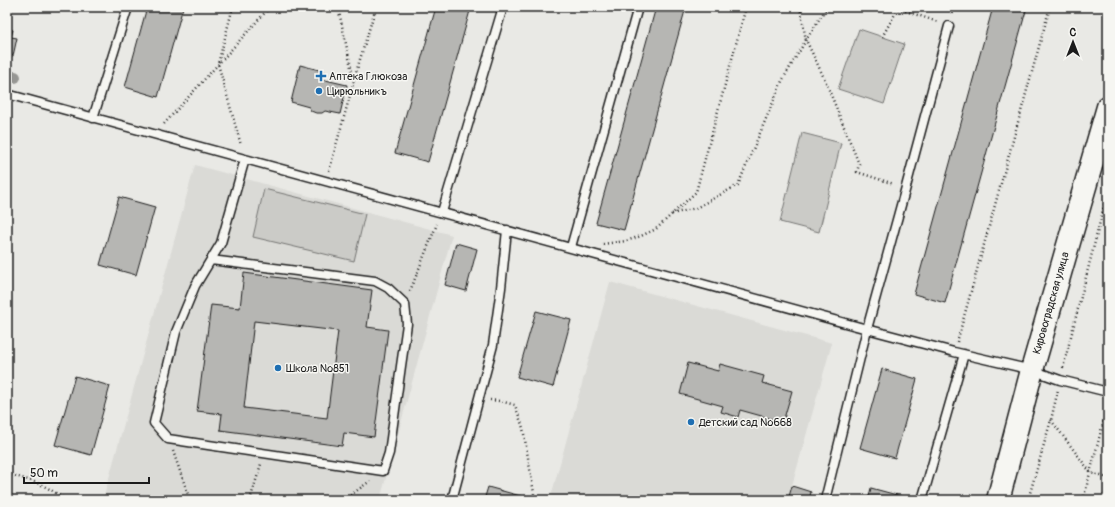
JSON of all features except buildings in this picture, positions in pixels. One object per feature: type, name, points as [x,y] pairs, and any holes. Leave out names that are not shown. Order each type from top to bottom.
[{"type":"street","name":"Кировоградская улица","points":[[998,500],[1032,370],[1108,107]]},
{"type":"lane","points":[[93,118],[128,7]]},
{"type":"lane","points":[[442,212],[503,7]]},
{"type":"lane","points":[[571,248],[638,7]]},
{"type":"lane","points":[[825,500],[867,329],[949,26]]},
{"type":"lane","points":[[7,94],[867,329],[954,352],[1032,370],[1060,380],[1108,392]]},
{"type":"lane","points":[[211,260],[375,281],[388,288],[405,304],[407,324],[389,453],[383,472],[264,453],[168,440],[154,423],[176,332],[195,286],[221,243],[245,159]]},
{"type":"lane","points":[[452,500],[493,345],[507,230]]},
{"type":"lane","points":[[922,500],[964,354]]},
{"type":"path","points":[[233,7],[218,64],[245,159]]},
{"type":"path","points":[[155,134],[270,7]]},
{"type":"path","points":[[338,7],[354,81]]},
{"type":"path","points":[[326,181],[376,7]]},
{"type":"path","points":[[602,244],[626,241],[641,236],[656,228],[696,192],[746,7]]},
{"type":"path","points":[[800,7],[806,40],[825,80],[859,164],[857,172],[906,187]]},
{"type":"path","points":[[672,214],[696,208],[738,185],[782,81],[827,7]]},
{"type":"path","points":[[894,7],[949,26]]},
{"type":"path","points":[[954,352],[1050,7]]},
{"type":"path","points":[[882,37],[898,8]]},
{"type":"path","points":[[1028,500],[1051,420],[1108,190]]},
{"type":"path","points":[[405,304],[442,212]]},
{"type":"path","points":[[478,399],[500,401],[515,405],[523,428],[534,494],[533,500]]},
{"type":"path","points":[[1083,500],[1108,404]]},
{"type":"path","points":[[7,417],[11,415]]},
{"type":"path","points":[[1051,420],[1091,473],[1108,478]]},
{"type":"path","points":[[168,440],[190,500]]},
{"type":"path","points":[[250,500],[264,453]]},
{"type":"path","points":[[344,500],[383,472]]},
{"type":"path","points":[[7,474],[31,480],[50,488],[65,500]]},
{"type":"shaded area","points":[[859,29],[904,44],[884,104],[838,89]]},
{"type":"shaded area","points":[[802,133],[841,143],[819,232],[780,222]]},
{"type":"shaded area","name":"Школа №851","points":[[195,165],[452,235],[380,500],[103,500]]},
{"type":"shaded area","points":[[264,189],[365,214],[354,261],[253,237]]},
{"type":"shaded area","name":"Детский сад №668","points":[[610,282],[832,343],[788,500],[550,500]]},
{"type":"place","name":"Аптека Глюкоза","points":[[321,76]]},
{"type":"place","name":"Цирюльникъ","points":[[319,91]]},
{"type":"place","name":"Школа №851","points":[[278,368]]},
{"type":"place","name":"Детский сад №668","points":[[691,422]]}]
